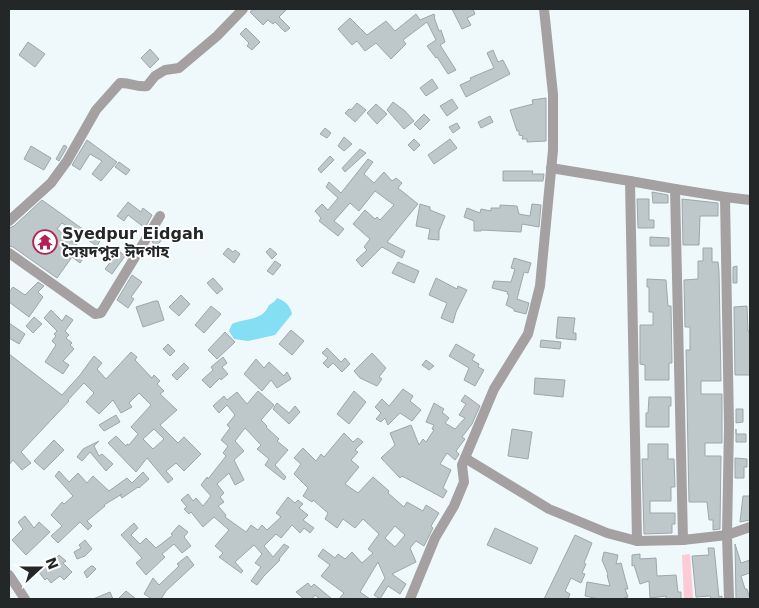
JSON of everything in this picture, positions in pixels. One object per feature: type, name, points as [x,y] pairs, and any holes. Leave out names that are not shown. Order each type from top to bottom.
[{"type":"street","points":[[9,221],[51,183],[67,161],[96,110],[120,83],[128,82],[139,88],[147,86],[155,76],[165,70],[179,68],[217,36],[243,9]]},
{"type":"street","points":[[410,599],[435,538],[454,506],[464,482],[462,465],[494,390],[528,334],[540,286],[553,150],[553,94],[544,9]]},
{"type":"street","points":[[551,168],[750,200]]},
{"type":"street","points":[[630,181],[637,541]]},
{"type":"street","points":[[675,189],[683,540]]},
{"type":"street","points":[[725,197],[729,426],[727,535],[729,599]]},
{"type":"street","points":[[9,254],[95,314],[101,313],[160,216]]},
{"type":"street","points":[[465,458],[549,509],[607,533],[637,541],[683,540],[727,535],[750,527]]},
{"type":"street","points":[[9,575],[25,599]]},
{"type":"shaded area","points":[[690,554],[693,598],[684,599],[682,555]]},
{"type":"water","points":[[277,298],[287,304],[292,314],[275,335],[248,341],[234,339],[229,331],[232,324],[258,317]]},
{"type":"building","points":[[254,9],[287,9],[279,17],[290,28],[285,32],[275,22],[273,24],[268,20],[263,25],[250,12]]},
{"type":"building","points":[[452,9],[473,9],[475,14],[467,18],[471,25],[462,29]]},
{"type":"building","points":[[416,14],[420,20],[434,14],[439,31],[441,30],[445,42],[440,45],[456,70],[448,74],[427,46],[436,40],[427,22],[403,40],[406,44],[391,59],[376,43],[365,51],[357,41],[352,45],[338,29],[350,18],[367,35],[386,21],[395,31]]},
{"type":"building","points":[[246,28],[260,42],[252,50],[247,46],[249,43],[240,34]]},
{"type":"building","points":[[28,42],[45,54],[35,67],[19,55]]},
{"type":"building","points":[[150,49],[159,59],[150,68],[141,58]]},
{"type":"building","points":[[493,50],[498,62],[503,60],[510,74],[466,97],[460,85],[471,80],[470,78],[494,68],[487,53]]},
{"type":"building","points":[[432,79],[438,88],[426,96],[420,88]]},
{"type":"building","points":[[546,98],[546,141],[527,142],[527,139],[522,139],[523,136],[519,135],[510,110],[533,104],[532,100]]},
{"type":"building","points":[[452,99],[458,108],[447,116],[440,106]]},
{"type":"building","points":[[393,102],[414,121],[404,129],[387,110]]},
{"type":"building","points":[[357,103],[366,110],[355,122],[345,113],[349,109],[351,110]]},
{"type":"building","points":[[376,104],[387,114],[377,124],[367,113]]},
{"type":"building","points":[[424,114],[430,120],[420,130],[414,124]]},
{"type":"building","points":[[490,116],[493,122],[481,128],[478,122]]},
{"type":"building","points":[[457,123],[460,128],[453,133],[449,127]]},
{"type":"building","points":[[325,128],[331,133],[327,138],[320,134]]},
{"type":"building","points":[[344,137],[352,144],[344,151],[338,146]]},
{"type":"building","points":[[414,139],[420,145],[414,151],[408,145]]},
{"type":"building","points":[[450,139],[457,148],[434,164],[428,155]]},
{"type":"building","points":[[87,140],[117,162],[101,181],[92,174],[102,161],[90,154],[80,170],[72,165]]},
{"type":"building","points":[[64,145],[67,147],[59,161],[56,159]]},
{"type":"building","points":[[31,146],[51,158],[44,170],[24,159]]},
{"type":"building","points":[[360,149],[366,153],[345,172],[342,168]]},
{"type":"building","points":[[330,156],[334,160],[321,173],[318,169]]},
{"type":"building","points":[[368,159],[373,162],[364,174],[374,183],[384,172],[392,181],[396,178],[402,183],[398,188],[418,204],[387,242],[405,251],[402,258],[382,247],[362,267],[356,260],[367,250],[364,247],[370,239],[353,224],[365,210],[375,219],[377,217],[380,220],[394,205],[375,191],[359,211],[350,203],[334,221],[344,229],[338,236],[319,221],[321,218],[315,211],[322,204],[328,210],[338,198],[326,187],[329,182],[341,193]]},
{"type":"building","points":[[119,162],[130,170],[126,175],[115,167]]},
{"type":"building","points":[[503,171],[533,171],[532,174],[544,174],[543,181],[503,181]]},
{"type":"building","points":[[652,192],[668,195],[668,203],[653,203]]},
{"type":"building","points":[[637,199],[649,199],[649,220],[654,220],[654,228],[638,228]]},
{"type":"building","points":[[682,199],[718,203],[718,216],[700,216],[699,245],[683,245]]},
{"type":"building","name":"Syedpur Eidgah সৈয়দপুর ঈদগাহ","points":[[42,200],[91,235],[92,233],[101,239],[97,246],[62,223],[57,229],[87,253],[80,263],[72,257],[57,278],[9,246],[9,228],[14,226]]},
{"type":"building","points":[[128,202],[141,212],[143,208],[152,215],[145,228],[128,215],[124,221],[117,216]]},
{"type":"building","points":[[420,204],[430,207],[430,210],[445,216],[439,231],[439,240],[428,239],[430,229],[416,226]]},
{"type":"building","points":[[532,204],[541,205],[539,227],[522,224],[521,232],[474,231],[474,221],[464,217],[467,208],[480,213],[481,209],[491,211],[491,208],[500,208],[500,205],[517,206],[519,214],[530,216]]},
{"type":"building","points":[[156,235],[162,240],[156,246],[152,242]]},
{"type":"building","points":[[650,237],[669,238],[669,246],[650,246]]},
{"type":"building","points":[[228,248],[240,254],[234,263],[223,254]]},
{"type":"building","points":[[270,248],[277,254],[272,259],[266,252]]},
{"type":"building","points":[[703,248],[712,248],[712,262],[718,262],[719,271],[721,381],[701,381],[701,394],[722,394],[722,443],[705,443],[705,456],[721,456],[720,529],[713,530],[713,520],[709,520],[707,502],[689,502],[686,350],[690,350],[690,327],[685,327],[684,280],[698,279],[698,261],[703,261]]},
{"type":"building","points":[[119,251],[125,256],[112,274],[105,269]]},
{"type":"building","points":[[514,258],[531,263],[528,273],[524,272],[517,299],[529,303],[526,314],[514,311],[514,309],[506,305],[508,292],[492,288],[494,281],[511,282],[515,269],[511,268]]},
{"type":"building","points":[[275,261],[281,265],[273,275],[267,271]]},
{"type":"building","points":[[398,262],[419,271],[414,283],[392,273]]},
{"type":"building","points":[[737,266],[737,283],[733,283],[733,267]]},
{"type":"building","points":[[132,275],[142,282],[131,297],[134,299],[128,308],[117,300]]},
{"type":"building","points":[[213,278],[223,289],[217,294],[207,283]]},
{"type":"building","points":[[436,278],[457,289],[458,286],[467,290],[456,312],[453,323],[441,318],[447,303],[429,295]]},
{"type":"building","points":[[647,279],[666,280],[668,306],[671,306],[672,363],[669,363],[669,380],[645,380],[645,365],[640,364],[640,325],[653,325],[653,312],[649,312],[649,287],[647,287]]},
{"type":"building","points":[[38,282],[44,286],[38,292],[43,297],[29,317],[9,302],[9,292],[13,287],[25,295]]},
{"type":"building","points":[[181,295],[190,304],[179,316],[169,307]]},
{"type":"building","points":[[158,301],[164,320],[143,327],[136,307]]},
{"type":"building","points":[[211,306],[221,314],[204,333],[195,325]]},
{"type":"building","points":[[747,306],[748,331],[750,331],[750,375],[735,375],[734,307]]},
{"type":"building","points":[[51,310],[62,321],[66,315],[73,320],[65,331],[69,335],[66,338],[72,343],[70,345],[74,349],[63,361],[69,365],[63,374],[45,362],[56,345],[52,341],[57,331],[44,318]]},
{"type":"building","points":[[34,317],[42,324],[33,333],[26,326]]},
{"type":"building","points":[[558,317],[575,318],[573,333],[576,333],[576,340],[556,338]]},
{"type":"building","points":[[9,323],[25,334],[19,344],[9,338]]},
{"type":"building","points":[[291,330],[304,341],[292,355],[279,344]]},
{"type":"building","points":[[225,332],[235,342],[217,359],[208,350]]},
{"type":"building","points":[[541,340],[561,342],[560,349],[540,347]]},
{"type":"building","points":[[168,344],[175,351],[170,356],[163,349]]},
{"type":"building","points":[[456,344],[475,355],[472,360],[479,364],[478,367],[484,370],[475,386],[464,380],[469,368],[449,356]]},
{"type":"building","points":[[327,348],[341,362],[345,358],[350,364],[342,372],[333,363],[328,368],[323,363],[328,358],[322,353]]},
{"type":"building","points":[[131,352],[137,357],[135,360],[152,378],[154,375],[160,381],[157,384],[164,391],[160,394],[177,410],[160,425],[178,443],[184,437],[201,454],[184,471],[176,463],[166,471],[173,479],[168,483],[147,458],[136,472],[108,443],[116,436],[126,446],[127,444],[129,445],[138,434],[131,427],[151,405],[139,393],[129,403],[132,407],[121,413],[113,400],[99,414],[86,402],[94,393],[84,383],[21,452],[31,463],[22,470],[13,460],[9,465],[9,354],[62,395],[94,356],[102,363],[97,369],[106,379]],"holes":[[[154,429],[164,439],[153,449],[143,439]]]},
{"type":"building","points":[[372,353],[386,368],[379,377],[382,379],[377,386],[360,378],[354,371]]},
{"type":"building","points":[[223,357],[227,363],[222,367],[228,374],[221,380],[220,378],[210,388],[202,380],[213,370],[211,367]]},
{"type":"building","points":[[256,359],[264,368],[269,362],[284,376],[287,372],[291,379],[277,388],[271,380],[262,391],[244,374]]},
{"type":"building","points":[[426,360],[434,366],[429,370],[422,365]]},
{"type":"building","points":[[184,363],[189,368],[177,380],[172,375]]},
{"type":"building","points":[[535,378],[565,380],[563,397],[534,394]]},
{"type":"building","points":[[403,389],[413,396],[410,401],[421,410],[412,421],[400,413],[388,425],[385,418],[381,422],[376,419],[381,413],[375,407],[382,399],[389,406]]},
{"type":"building","points":[[258,391],[274,405],[261,420],[279,439],[277,441],[288,450],[275,465],[286,477],[284,480],[265,465],[269,459],[257,449],[261,445],[245,428],[235,441],[244,451],[234,460],[244,480],[235,485],[229,473],[217,484],[224,493],[220,497],[224,502],[218,506],[226,515],[225,517],[246,532],[251,525],[258,530],[262,525],[267,530],[281,517],[276,513],[288,497],[295,503],[298,500],[303,504],[299,508],[308,515],[303,520],[314,528],[310,533],[304,528],[300,533],[292,525],[281,538],[276,534],[264,546],[273,557],[284,544],[289,547],[257,585],[251,581],[261,567],[255,563],[262,554],[254,545],[235,562],[243,571],[241,573],[219,557],[223,553],[215,546],[229,530],[214,517],[203,527],[191,512],[189,514],[184,509],[187,507],[181,500],[188,494],[193,501],[196,498],[203,506],[211,496],[201,485],[226,456],[223,453],[228,446],[221,440],[230,428],[227,425],[235,415],[227,405],[219,413],[213,406],[224,396],[227,400],[237,392],[247,404]]},
{"type":"building","points":[[354,391],[366,402],[349,424],[337,414]]},
{"type":"building","points":[[465,395],[480,406],[472,424],[462,437],[465,439],[456,451],[459,454],[458,456],[455,460],[447,453],[440,464],[451,470],[443,488],[447,491],[443,498],[402,476],[400,478],[381,458],[395,445],[390,433],[411,425],[419,445],[423,439],[426,442],[434,430],[432,429],[434,425],[426,422],[434,403],[444,409],[442,412],[449,418],[445,423],[455,429],[465,418],[459,415],[466,404],[461,401]]},
{"type":"building","points":[[649,397],[671,397],[669,427],[646,427]]},
{"type":"building","points":[[277,403],[289,413],[295,406],[300,412],[289,424],[273,409]]},
{"type":"building","points":[[736,409],[743,409],[743,422],[736,423]]},
{"type":"building","points":[[116,415],[120,422],[104,431],[99,425]]},
{"type":"building","points":[[512,429],[532,432],[528,459],[508,456]]},
{"type":"building","points":[[344,433],[353,442],[358,438],[363,442],[355,450],[358,452],[351,460],[359,467],[345,484],[358,493],[373,477],[404,507],[407,502],[423,511],[426,505],[439,513],[431,526],[433,528],[424,546],[416,541],[410,548],[416,562],[392,574],[406,584],[400,594],[388,586],[380,599],[374,595],[385,578],[378,562],[360,592],[370,599],[339,599],[344,593],[321,576],[330,565],[318,556],[323,549],[335,558],[338,554],[345,559],[352,552],[362,563],[373,553],[368,549],[379,534],[363,519],[355,528],[343,519],[337,528],[325,519],[328,513],[313,500],[312,502],[303,496],[308,488],[294,474],[301,464],[294,458],[303,448],[316,461],[321,454],[324,457]],"holes":[[[395,526],[405,535],[395,547],[385,538]]]},
{"type":"building","points":[[736,434],[746,434],[746,442],[736,442]]},
{"type":"building","points":[[54,440],[64,450],[44,470],[34,461]]},
{"type":"building","points":[[99,441],[94,446],[99,456],[102,454],[113,464],[106,471],[90,452],[82,461],[77,457],[83,449]]},
{"type":"building","points":[[648,444],[668,444],[668,459],[674,459],[675,487],[671,487],[671,501],[650,501],[650,513],[675,513],[675,524],[672,524],[672,533],[644,534],[642,459],[648,459]]},
{"type":"building","points":[[735,458],[747,459],[747,467],[744,467],[744,478],[735,478]]},
{"type":"building","points":[[59,471],[69,482],[78,473],[87,483],[93,476],[109,491],[127,478],[132,483],[143,472],[149,479],[139,488],[122,498],[120,495],[104,505],[87,521],[92,526],[88,530],[80,522],[58,543],[51,536],[62,526],[51,515],[62,502],[64,504],[73,496],[55,476]]},
{"type":"building","points":[[743,496],[750,496],[750,520],[740,522]]},
{"type":"building","points":[[25,516],[34,528],[39,522],[50,532],[26,555],[12,540],[23,529],[18,522]]},
{"type":"building","points":[[134,523],[138,528],[131,535],[140,544],[146,538],[156,548],[173,535],[171,534],[179,525],[188,532],[184,537],[191,546],[182,553],[174,544],[162,554],[165,557],[146,575],[136,563],[142,558],[121,535]]},
{"type":"building","points":[[495,528],[538,548],[531,564],[487,545]]},
{"type":"building","points":[[575,535],[592,543],[584,563],[586,564],[582,573],[585,574],[581,583],[571,578],[565,591],[570,594],[568,599],[544,599]]},
{"type":"building","points":[[85,540],[92,549],[85,556],[77,559],[74,552],[81,548],[79,545]]},
{"type":"building","points":[[735,544],[741,563],[750,560],[750,573],[741,576],[750,599],[736,599]]},
{"type":"building","points":[[708,548],[714,548],[719,597],[722,596],[722,599],[711,599],[710,596],[696,597],[692,556],[709,555]]},
{"type":"building","points":[[604,552],[618,555],[616,564],[621,563],[628,589],[625,589],[628,597],[621,599],[599,599],[585,596],[587,582],[610,586],[608,574],[602,560]]},
{"type":"building","points":[[640,554],[640,559],[656,558],[657,576],[676,575],[678,592],[681,592],[681,599],[666,599],[666,596],[650,598],[649,581],[640,584],[634,565],[632,566],[632,555]]},
{"type":"building","points":[[59,555],[66,561],[63,563],[72,572],[64,580],[60,576],[51,583],[47,578],[45,580],[38,571],[44,566],[46,568]]},
{"type":"building","points":[[187,556],[194,565],[166,591],[161,599],[152,599],[144,594],[153,578],[159,585],[179,566],[177,564]]},
{"type":"building","points":[[91,566],[96,569],[87,578],[84,572]]},
{"type":"building","points":[[308,583],[311,587],[314,584],[332,599],[320,599],[315,595],[312,599],[304,599],[296,592]]},
{"type":"building","points":[[126,591],[136,599],[118,599]]},
{"type":"building","points":[[110,592],[113,599],[93,599]]},
{"type":"place","name":"Syedpur Eidgah সৈয়দপুর ঈদগাহ","points":[[45,242]]}]
